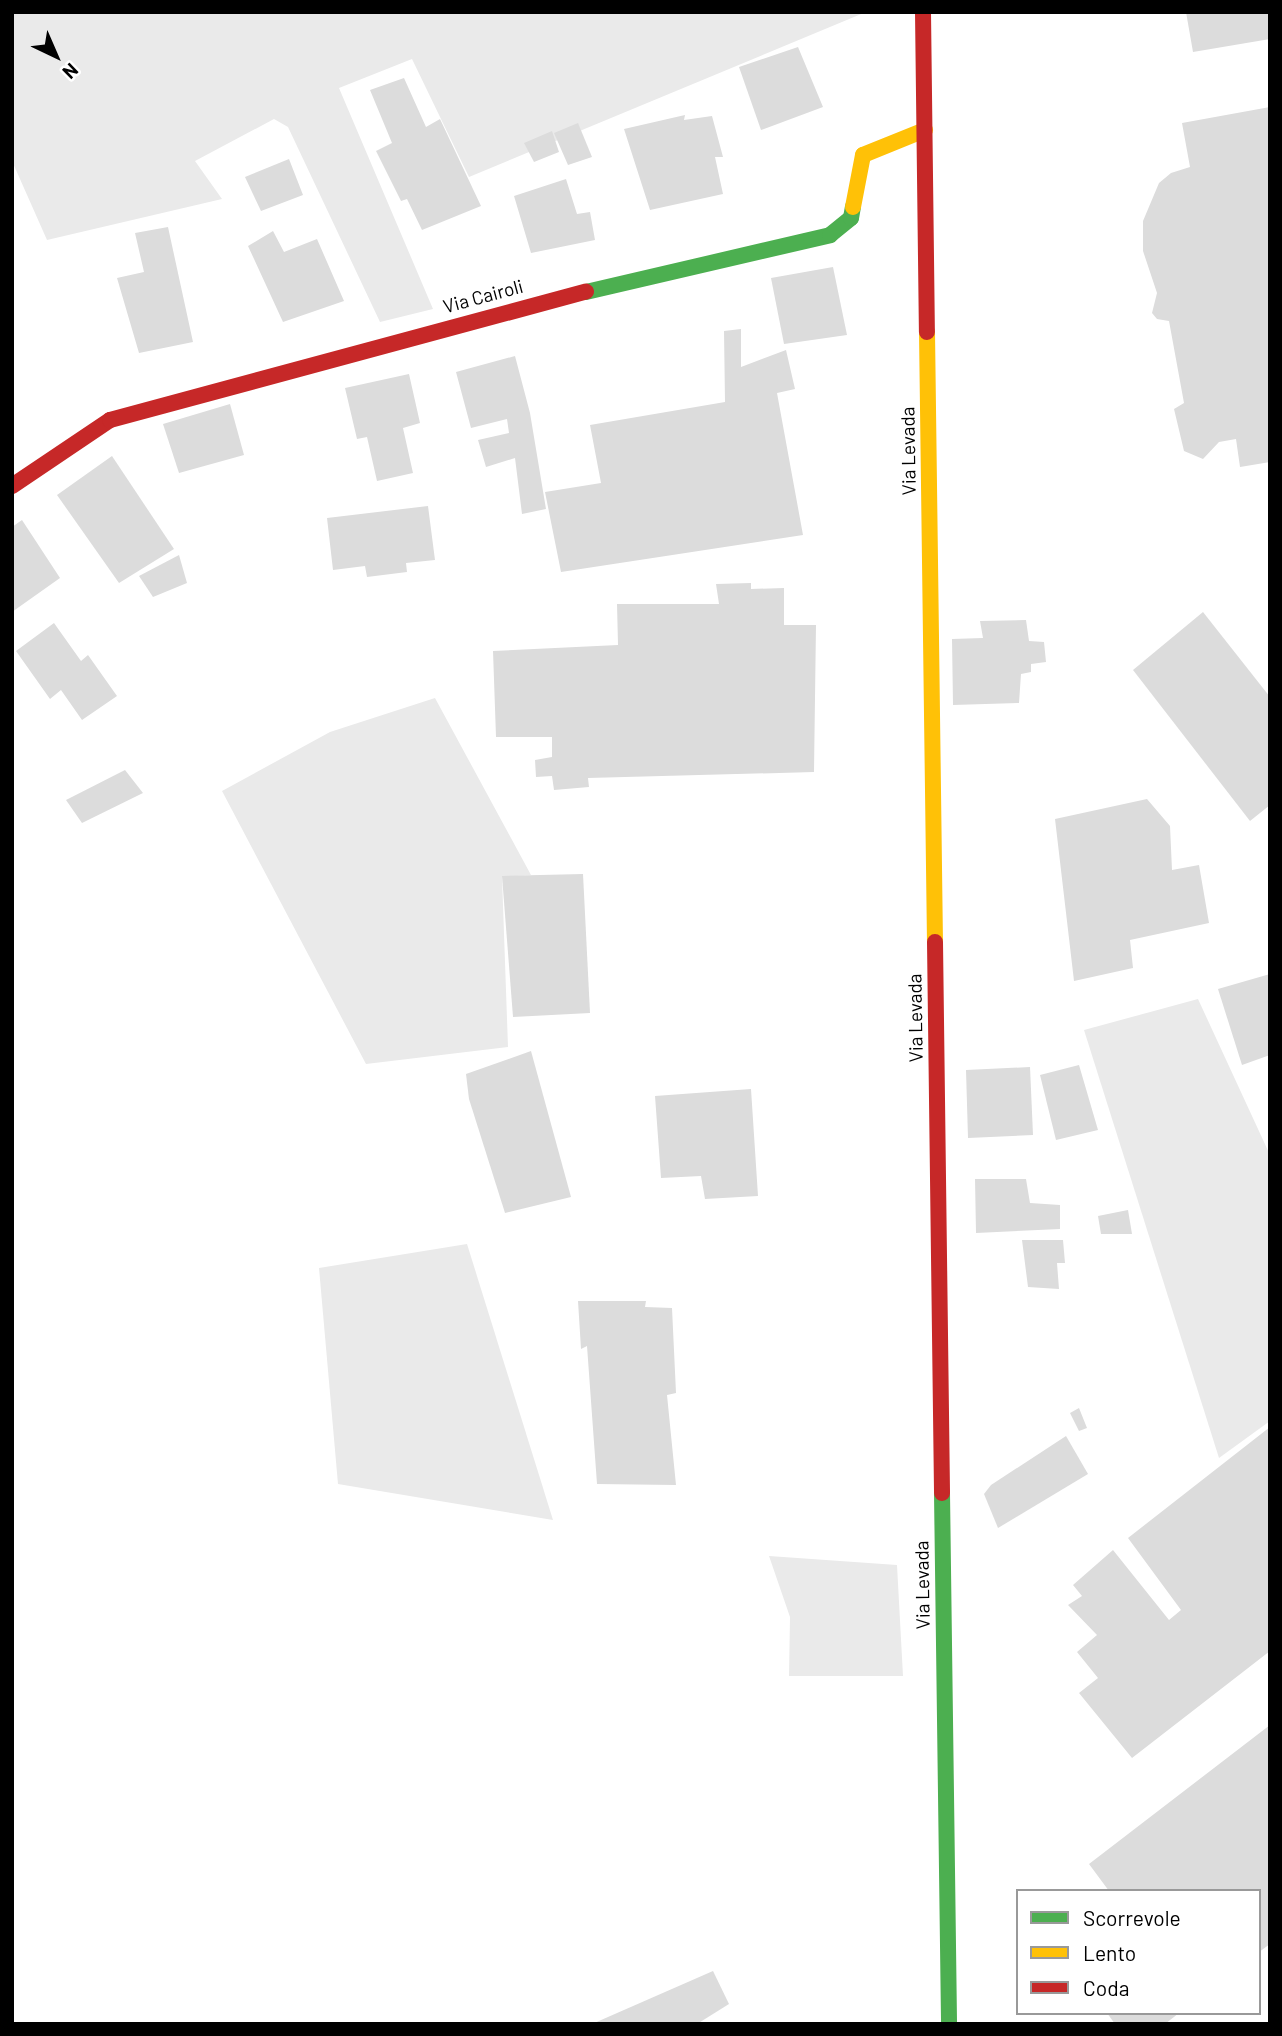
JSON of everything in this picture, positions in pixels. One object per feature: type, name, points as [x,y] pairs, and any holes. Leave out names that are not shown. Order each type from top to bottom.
[{"type":"main road","name":"Via Levada","points":[[923,12],[949,2024]]},
{"type":"main road","name":"Via Cairoli","points":[[12,486],[110,420],[518,308],[830,235],[851,218],[863,155],[925,130]]},
{"type":"shaded area","points":[[12,12],[866,12],[469,177],[412,59],[339,88],[433,309],[380,322],[288,127],[274,119],[195,161],[222,199],[47,240],[12,161]]},
{"type":"shaded area","points":[[435,698],[531,875],[502,877],[508,1047],[366,1064],[222,791],[330,732]]},
{"type":"shaded area","points":[[1198,999],[1270,1155],[1270,1421],[1219,1458],[1084,1030]]},
{"type":"shaded area","points":[[467,1244],[553,1520],[338,1484],[319,1268]]},
{"type":"shaded area","points":[[769,1556],[897,1565],[903,1676],[789,1676],[790,1617]]},
{"type":"building","points":[[1186,12],[1270,12],[1270,39],[1193,52]]},
{"type":"building","points":[[798,47],[823,107],[761,130],[739,67]]},
{"type":"building","points":[[404,78],[426,127],[440,119],[481,206],[422,230],[407,199],[401,201],[376,151],[392,143],[370,90]]},
{"type":"building","points":[[1270,107],[1270,462],[1240,467],[1236,439],[1219,442],[1203,459],[1184,451],[1174,409],[1184,403],[1169,321],[1157,319],[1152,313],[1157,293],[1143,251],[1143,221],[1159,183],[1171,173],[1190,167],[1182,123]]},
{"type":"building","points":[[685,115],[684,120],[712,116],[723,157],[715,157],[723,194],[650,210],[624,129]]},
{"type":"building","points":[[578,123],[592,157],[568,165],[554,133]]},
{"type":"building","points":[[552,131],[559,152],[534,162],[524,143]]},
{"type":"building","points":[[289,159],[303,195],[261,211],[245,177]]},
{"type":"building","points":[[566,179],[577,214],[590,212],[595,240],[531,253],[514,196]]},
{"type":"building","points":[[168,227],[193,342],[139,353],[117,278],[144,272],[135,233]]},
{"type":"building","points":[[273,231],[284,252],[317,239],[344,301],[283,322],[248,246]]},
{"type":"building","points":[[833,267],[847,335],[784,344],[771,278]]},
{"type":"building","points":[[741,329],[741,367],[786,350],[795,389],[777,393],[803,535],[561,572],[545,492],[601,483],[590,425],[725,402],[724,331]]},
{"type":"building","points":[[515,356],[530,413],[546,509],[522,514],[515,458],[486,467],[478,440],[509,433],[507,419],[471,428],[456,372]]},
{"type":"building","points":[[409,374],[420,423],[403,428],[413,473],[377,481],[367,437],[357,439],[345,388]]},
{"type":"building","points":[[230,404],[244,455],[179,473],[163,424]]},
{"type":"building","points":[[112,456],[174,549],[119,583],[57,495]]},
{"type":"building","points":[[428,506],[435,560],[406,563],[407,572],[367,577],[365,566],[333,570],[327,518]]},
{"type":"building","points":[[22,520],[60,578],[12,612],[12,527]]},
{"type":"building","points":[[179,555],[187,583],[153,597],[139,576]]},
{"type":"building","points":[[751,583],[751,589],[784,588],[784,625],[816,625],[814,772],[588,778],[589,787],[554,790],[552,776],[536,777],[535,760],[552,757],[552,737],[496,737],[493,651],[618,645],[617,604],[719,604],[716,584]]},
{"type":"building","points":[[1203,612],[1270,697],[1270,805],[1250,821],[1133,670]]},
{"type":"building","points":[[1026,620],[1029,641],[1044,642],[1046,662],[1031,664],[1031,672],[1021,674],[1019,703],[953,705],[952,639],[983,638],[980,621]]},
{"type":"building","points":[[54,623],[81,661],[88,655],[117,696],[82,720],[61,690],[50,699],[16,651]]},
{"type":"building","points":[[125,770],[143,793],[82,823],[66,800]]},
{"type":"building","points":[[1147,799],[1170,826],[1172,870],[1199,865],[1209,923],[1130,940],[1133,968],[1074,981],[1055,819]]},
{"type":"building","points":[[583,874],[590,1013],[513,1017],[502,876]]},
{"type":"building","points":[[1270,974],[1270,1055],[1242,1065],[1218,989]]},
{"type":"building","points":[[531,1051],[571,1197],[505,1213],[469,1099],[466,1074]]},
{"type":"building","points":[[1079,1065],[1098,1130],[1056,1140],[1040,1075]]},
{"type":"building","points":[[1030,1067],[1033,1135],[968,1138],[966,1070]]},
{"type":"building","points":[[751,1089],[758,1196],[705,1199],[701,1176],[661,1178],[655,1096]]},
{"type":"building","points":[[975,1179],[1026,1179],[1030,1203],[1060,1205],[1060,1229],[976,1233]]},
{"type":"building","points":[[1128,1210],[1132,1234],[1101,1234],[1098,1216]]},
{"type":"building","points":[[1022,1240],[1063,1240],[1065,1263],[1057,1263],[1059,1289],[1028,1287]]},
{"type":"building","points":[[578,1301],[646,1301],[645,1307],[672,1308],[676,1393],[667,1395],[676,1485],[597,1484],[587,1346],[581,1349]]},
{"type":"building","points":[[1079,1408],[1087,1428],[1079,1431],[1070,1413]]},
{"type":"building","points":[[1270,1427],[1270,1651],[1132,1758],[1079,1693],[1098,1678],[1077,1652],[1097,1635],[1068,1605],[1082,1596],[1073,1585],[1113,1550],[1169,1620],[1181,1610],[1128,1538]]},
{"type":"building","points":[[1066,1436],[1088,1474],[998,1528],[984,1494],[991,1485]]},
{"type":"building","points":[[1270,1725],[1270,1944],[1261,1951],[1261,1889],[1108,1889],[1089,1864]]},
{"type":"building","points":[[713,1971],[729,2004],[697,2024],[592,2024]]},
{"type":"building","points":[[1108,2015],[1176,2015],[1165,2024],[1115,2024]]},
{"type":"traffic: fast","points":[[586,292],[830,235],[851,218],[853,207]]},
{"type":"traffic: fast","points":[[942,1493],[949,2024]]},
{"type":"traffic: slow","points":[[853,207],[863,155],[925,130]]},
{"type":"traffic: slow","points":[[927,332],[935,942]]},
{"type":"traffic: jam","points":[[923,12],[927,332]]},
{"type":"traffic: jam","points":[[12,486],[110,420],[586,292]]},
{"type":"traffic: jam","points":[[935,942],[942,1493]]}]
